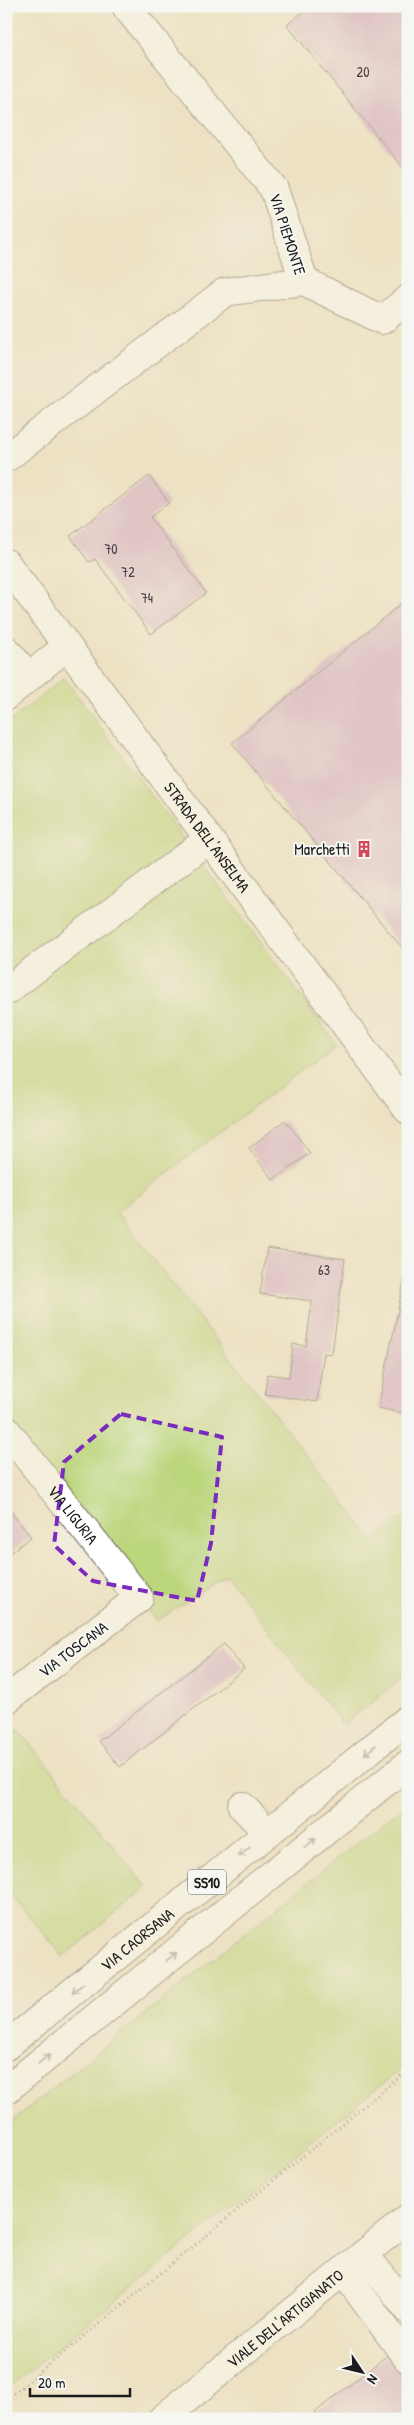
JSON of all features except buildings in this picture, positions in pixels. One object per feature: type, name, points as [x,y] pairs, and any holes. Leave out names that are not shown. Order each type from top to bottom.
[{"type":"street","name":"VIA PIEMONTE","points":[[6,458],[225,292],[304,281],[274,189],[127,8],[130,6]]},
{"type":"street","points":[[304,281],[382,320],[408,299]]},
{"type":"street","name":"STRADA DELL'ANSELMA","points":[[6,563],[408,1110]]},
{"type":"street","points":[[6,696],[67,646]]},
{"type":"street","points":[[6,650],[29,677]]},
{"type":"street","points":[[6,991],[208,839]]},
{"type":"street","name":"VIA LIGURIA","points":[[6,1430],[139,1598]]},
{"type":"street","name":"VIA TOSCANA","points":[[6,1700],[139,1598]]},
{"type":"street","name":"VIA CAORSANA","points":[[6,2046],[408,1719]]},
{"type":"street","name":"SS10","points":[[6,2090],[408,1764]]},
{"type":"street","points":[[242,1806],[268,1833]]},
{"type":"street","name":"VIALE DELL'ARTIGIANATO","points":[[162,2419],[408,2218]]},
{"type":"street","points":[[353,2263],[408,2309]]},
{"type":"street","points":[[353,2263],[408,2359]]},
{"type":"path","points":[[6,2400],[408,2070]]},
{"type":"highlighted area","points":[[121,1414],[222,1437],[211,1543],[197,1601],[93,1581],[54,1545],[64,1462]]},
{"type":"green space","points":[[64,678],[336,1044],[116,1212],[373,1540],[408,1513],[408,1673],[343,1725],[226,1575],[157,1621],[6,1430],[6,725]]},
{"type":"green space","points":[[18,1729],[147,1887],[63,1957],[6,1888],[6,1739]]},
{"type":"green space","points":[[408,1802],[408,2063],[6,2390],[6,2126]]},
{"type":"place","name":"Marchetti","points":[[364,849]]}]
